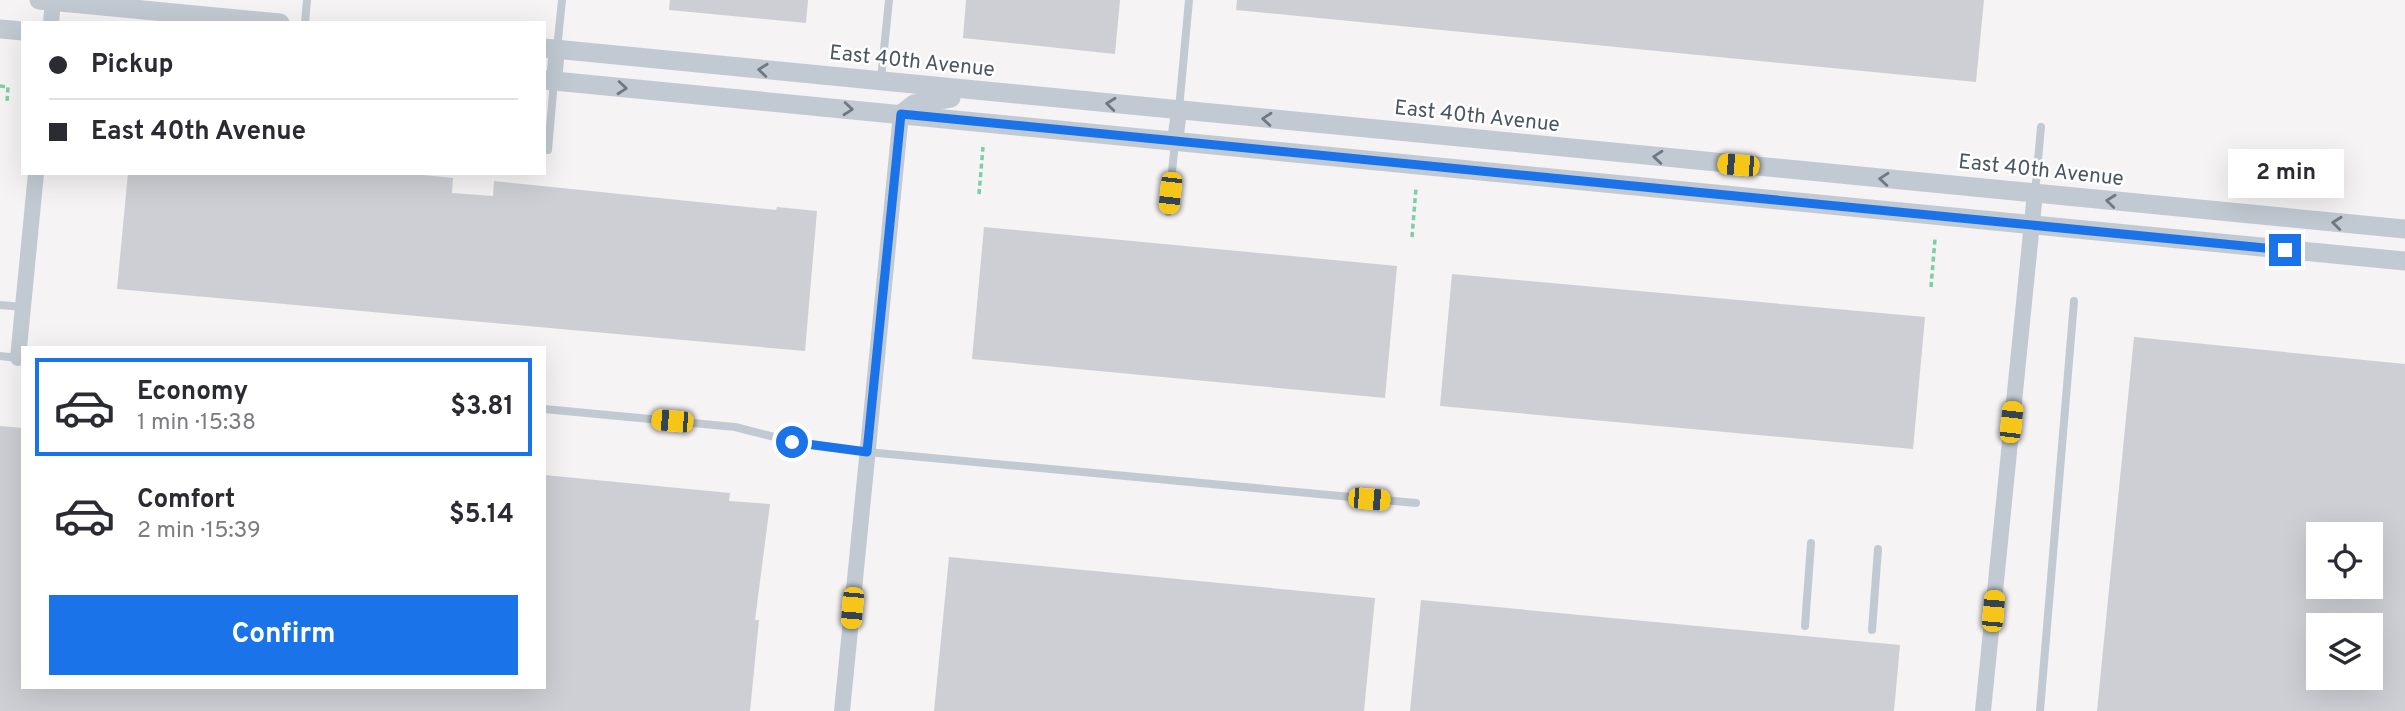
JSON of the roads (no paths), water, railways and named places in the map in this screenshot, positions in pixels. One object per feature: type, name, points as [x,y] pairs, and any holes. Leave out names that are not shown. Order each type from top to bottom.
[{"type":"street","points":[[51,21],[48,0],[260,21]]},
{"type":"street","points":[[0,29],[21,31]]},
{"type":"street","points":[[551,49],[549,81],[2405,261]]},
{"type":"street","name":"East 40th Avenue","points":[[551,49],[2405,229]]},
{"type":"street","points":[[842,711],[901,114],[910,105],[925,100],[1004,94]]},
{"type":"street","points":[[1175,142],[1179,111]]},
{"type":"street","points":[[20,358],[36,175]]},
{"type":"street","points":[[1983,711],[2035,193]]},
{"type":"lane","points":[[305,21],[307,0]]},
{"type":"lane","points":[[551,49],[562,0]]},
{"type":"lane","points":[[881,82],[889,0]]},
{"type":"lane","points":[[1179,111],[1189,0]]},
{"type":"lane","points":[[548,150],[549,81]]},
{"type":"lane","points":[[2035,193],[2041,127]]},
{"type":"lane","points":[[1168,212],[1175,142]]},
{"type":"lane","points":[[2040,711],[2074,301]]},
{"type":"lane","points":[[0,305],[23,307]]},
{"type":"lane","points":[[0,356],[20,358]]},
{"type":"lane","points":[[546,409],[735,428],[802,444],[867,452],[1416,503]]},
{"type":"lane","points":[[1805,626],[1811,542]]},
{"type":"lane","points":[[1872,630],[1878,549]]}]
